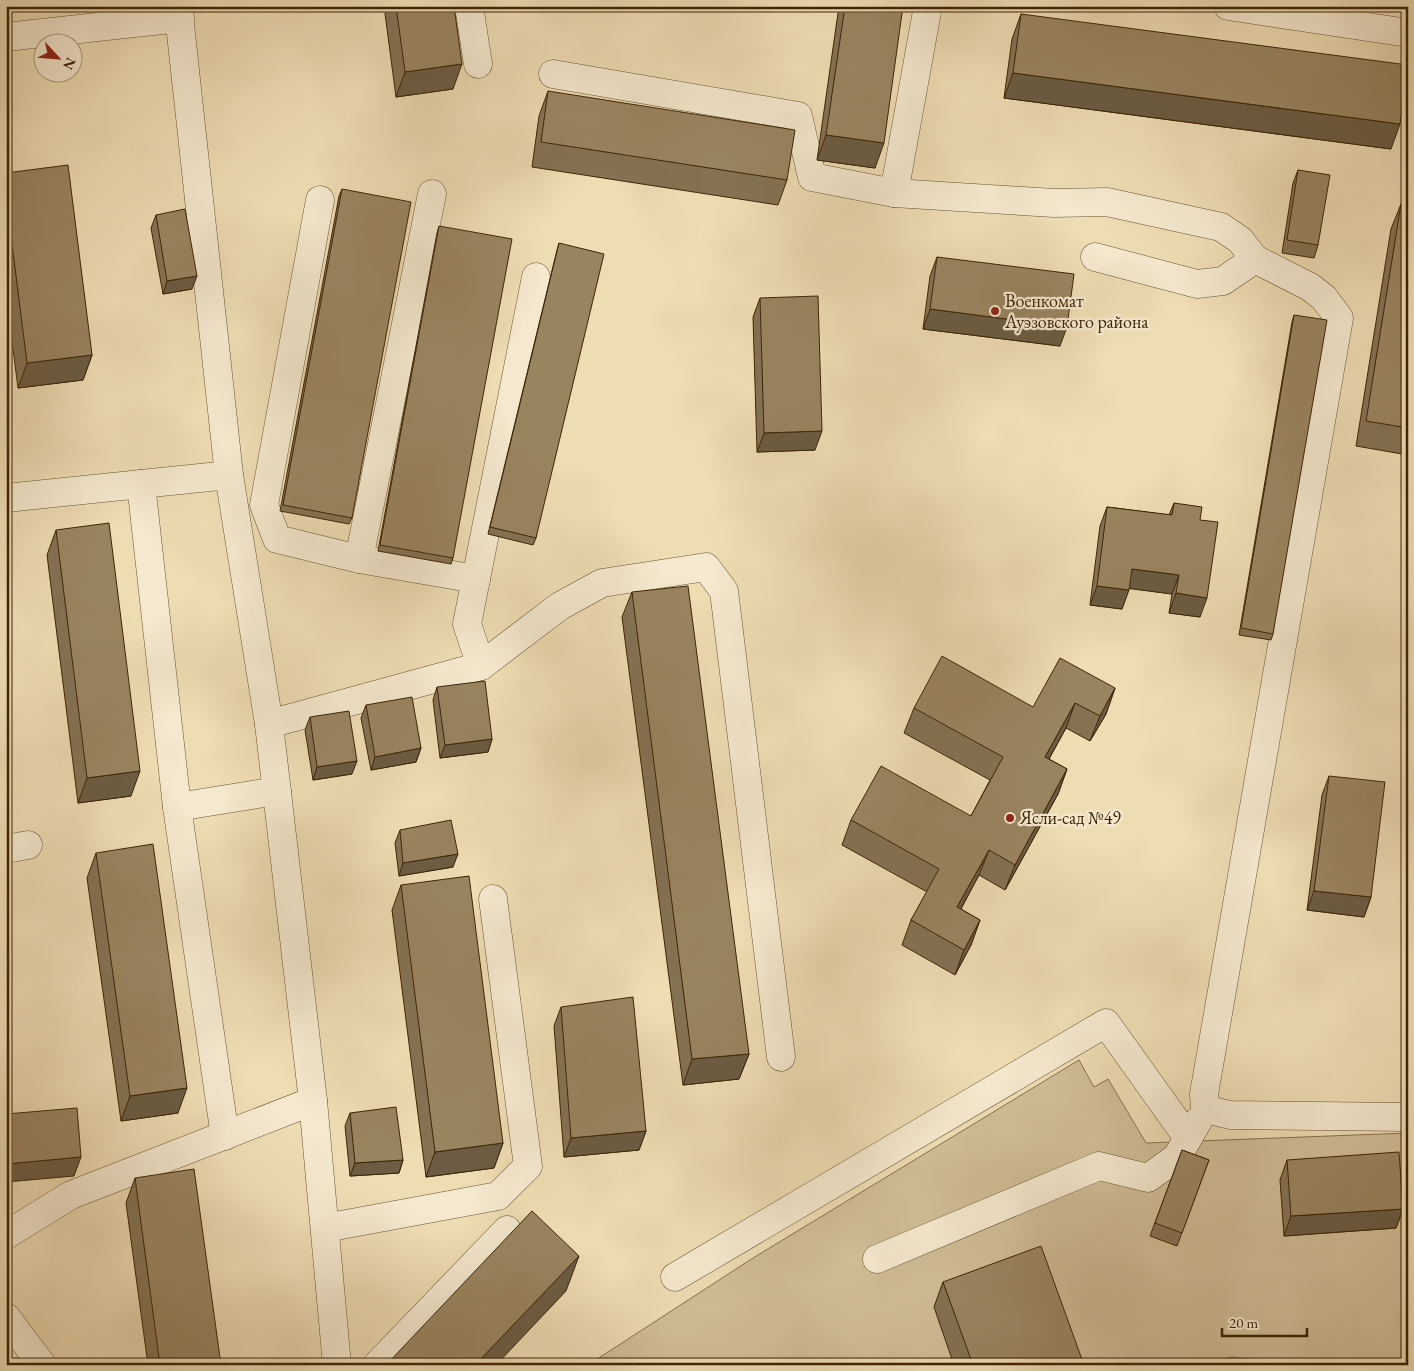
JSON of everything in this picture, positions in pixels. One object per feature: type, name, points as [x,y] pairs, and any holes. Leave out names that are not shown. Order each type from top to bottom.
[{"type":"street","points":[[469,6],[478,64]]},
{"type":"street","points":[[894,193],[928,6]]},
{"type":"street","points":[[1228,6],[1350,15],[1408,33]]},
{"type":"street","points":[[6,37],[179,12],[229,475],[269,724],[314,1102],[337,1365]]},
{"type":"street","points":[[553,74],[798,116],[812,177],[894,193],[1054,202],[1107,202],[1221,227],[1240,240],[1255,259],[1310,287],[1324,298],[1339,318],[1204,1094],[1206,1109],[1177,1157],[1148,1178],[1099,1166],[877,1259]]},
{"type":"street","points":[[359,559],[432,194]]},
{"type":"street","points":[[320,200],[264,505],[277,539],[359,559],[476,579]]},
{"type":"street","points":[[1095,257],[1197,284],[1223,281],[1255,259]]},
{"type":"street","points":[[481,666],[467,624],[536,277]]},
{"type":"street","points":[[6,498],[229,475]]},
{"type":"street","points":[[141,484],[177,807],[225,1136]]},
{"type":"street","points":[[269,724],[481,666],[560,606],[602,583],[706,567],[724,591],[781,1057]]},
{"type":"street","points":[[177,807],[277,792]]},
{"type":"street","points":[[325,1228],[498,1196],[528,1166],[493,899]]},
{"type":"street","points":[[675,1277],[1106,1023],[1188,1138]]},
{"type":"street","points":[[6,1235],[71,1195],[314,1102]]},
{"type":"street","points":[[1206,1109],[1230,1114],[1408,1117]]},
{"type":"street","points":[[378,1365],[507,1230]]},
{"type":"street","points":[[6,1317],[42,1365]]},
{"type":"shaded area","points":[[1079,1060],[1094,1087],[1108,1079],[1146,1143],[1408,1133],[1408,1365],[588,1365],[753,1258]]},
{"type":"shaded area","points":[[1232,1357],[1257,1360],[1264,1365],[1208,1365]]},
{"type":"building","points":[[396,6],[454,6],[462,64],[405,72]]},
{"type":"building","points":[[845,6],[903,6],[884,143],[826,135]]},
{"type":"building","points":[[1021,14],[1408,65],[1400,124],[1013,73]]},
{"type":"building","points":[[548,91],[795,130],[787,180],[541,142]]},
{"type":"building","points":[[68,165],[92,355],[27,363],[6,196],[6,173]]},
{"type":"building","points":[[1298,170],[1330,175],[1318,245],[1287,240]]},
{"type":"building","points":[[342,189],[411,202],[352,518],[283,505]]},
{"type":"building","points":[[1401,204],[1408,206],[1408,428],[1366,421]]},
{"type":"building","points":[[185,209],[197,276],[167,281],[156,215]]},
{"type":"building","points":[[439,226],[512,239],[453,558],[380,545]]},
{"type":"building","points":[[559,243],[604,254],[536,538],[490,527]]},
{"type":"building","points":[[937,257],[1074,274],[1067,327],[930,309]]},
{"type":"building","points":[[818,296],[822,431],[764,433],[760,298]]},
{"type":"building","points":[[1294,315],[1327,320],[1273,634],[1241,628]]},
{"type":"building","points":[[1174,503],[1202,507],[1200,520],[1218,522],[1207,598],[1176,593],[1179,575],[1132,569],[1129,590],[1097,586],[1107,507],[1172,515]]},
{"type":"building","points":[[109,523],[140,771],[87,778],[56,530]]},
{"type":"building","points":[[688,586],[749,1054],[692,1059],[632,592]]},
{"type":"building","name":"Ясли-сад №49","points":[[942,656],[1033,707],[1060,658],[1115,688],[1100,716],[1075,703],[1045,757],[1067,769],[1015,865],[989,850],[957,907],[980,920],[964,950],[911,920],[939,869],[851,820],[881,766],[971,816],[1003,757],[914,708]]},
{"type":"building","points":[[485,681],[492,739],[445,745],[437,687]]},
{"type":"building","points":[[412,697],[421,748],[375,757],[366,705]]},
{"type":"building","points":[[349,711],[357,761],[317,767],[310,717]]},
{"type":"building","points":[[1329,776],[1385,782],[1371,897],[1314,891]]},
{"type":"building","points":[[451,820],[458,854],[403,863],[400,830]]},
{"type":"building","points":[[153,844],[187,1088],[130,1096],[96,853]]},
{"type":"building","points":[[469,876],[503,1143],[435,1152],[401,885]]},
{"type":"building","points":[[633,997],[646,1131],[571,1138],[561,1007]]},
{"type":"building","points":[[396,1107],[403,1160],[355,1163],[350,1113]]},
{"type":"building","points":[[77,1108],[81,1157],[6,1164],[6,1114]]},
{"type":"building","points":[[1182,1150],[1209,1160],[1182,1233],[1155,1223]]},
{"type":"building","points":[[1399,1152],[1403,1209],[1291,1216],[1287,1160]]},
{"type":"building","points":[[194,1169],[221,1365],[160,1365],[135,1178]]},
{"type":"building","points":[[532,1211],[579,1256],[475,1365],[386,1365]]},
{"type":"building","points":[[1041,1246],[1084,1365],[973,1365],[943,1282]]},
{"type":"place","name":"Военкомат Ауэзовского района","points":[[995,311]]},
{"type":"place","name":"Ясли-сад №49","points":[[1010,818]]}]
